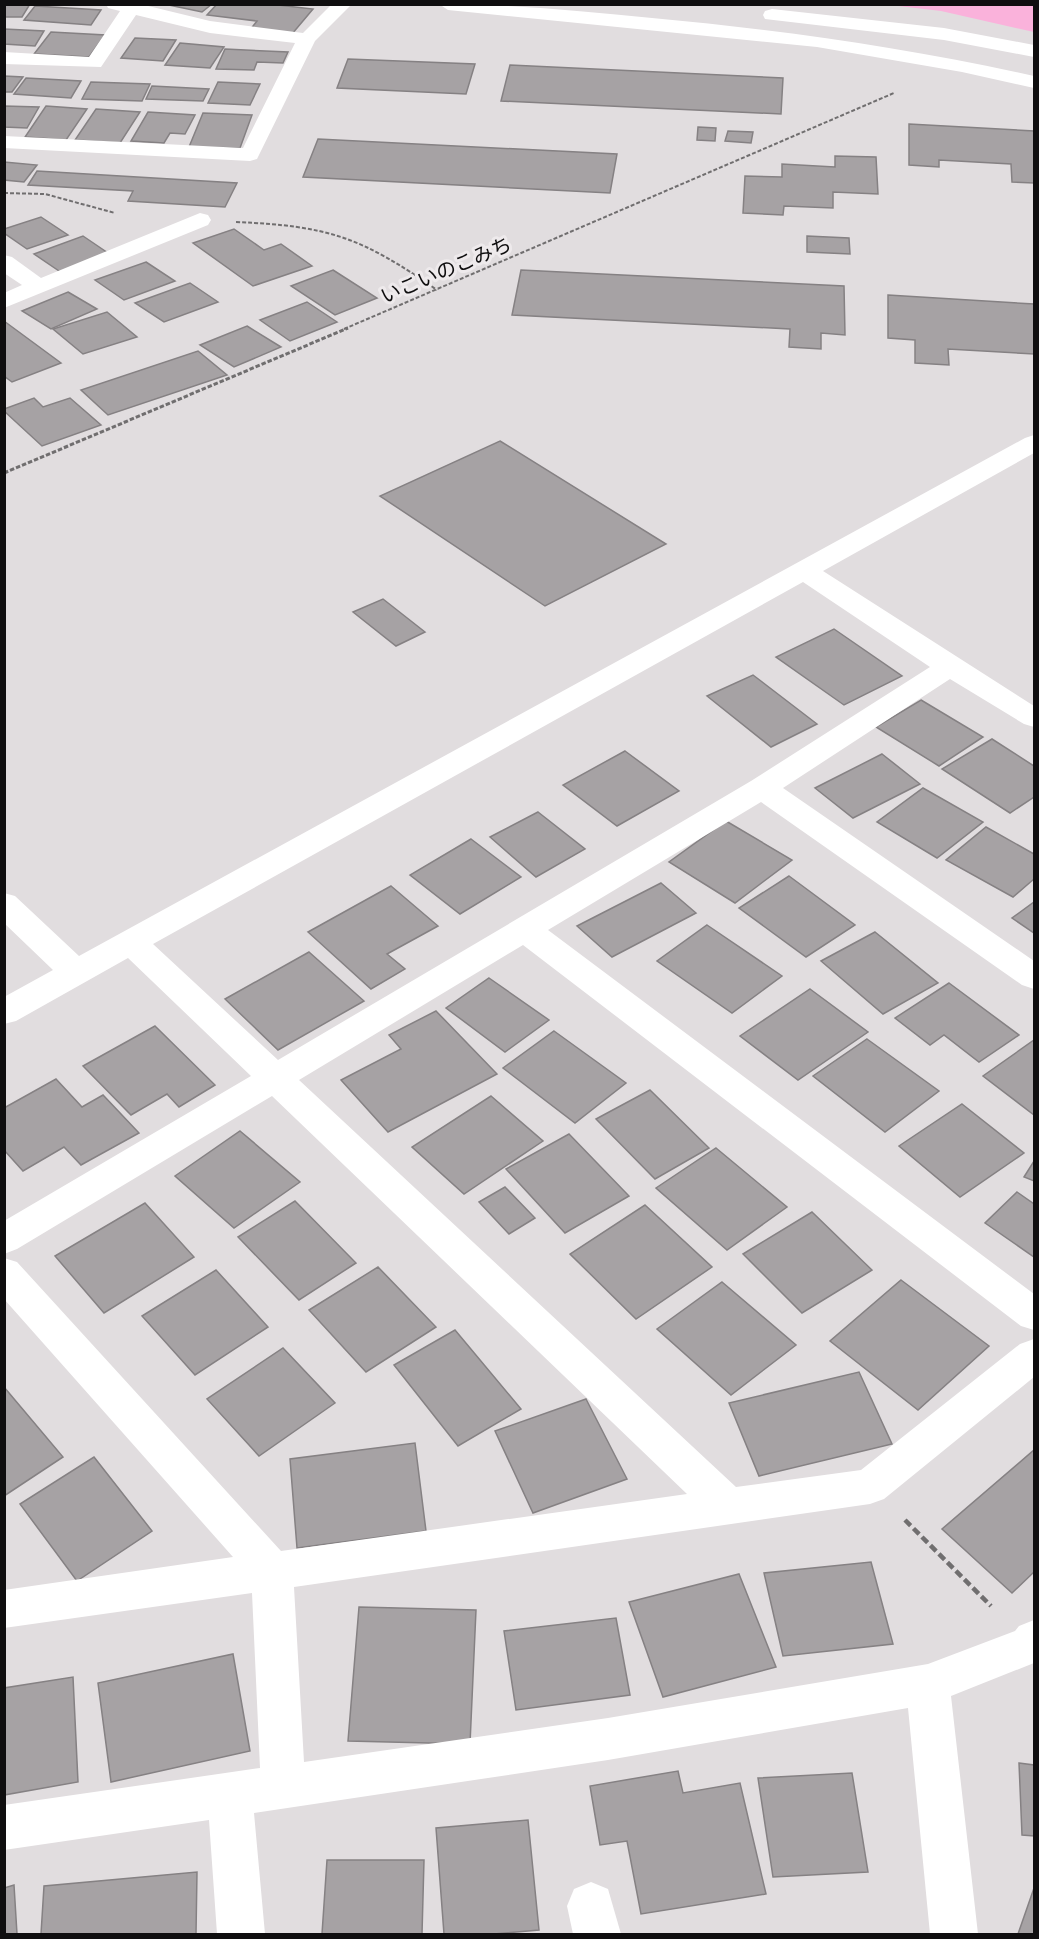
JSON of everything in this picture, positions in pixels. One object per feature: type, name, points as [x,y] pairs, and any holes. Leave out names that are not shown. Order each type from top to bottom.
[{"type":"street","points":[[4,142],[250,155],[307,39],[343,4]]},
{"type":"street","points":[[448,4],[842,45],[986,70],[1035,82]]},
{"type":"street","points":[[639,4],[703,9]]},
{"type":"street","points":[[4,58],[94,63],[123,7],[210,27],[307,39]]},
{"type":"street","points":[[749,13],[944,34],[1035,51]]},
{"type":"street","points":[[4,301],[200,220]]},
{"type":"street","points":[[4,262],[39,287]]},
{"type":"street","points":[[4,1012],[1035,443]]},
{"type":"street","points":[[804,570],[950,667],[1035,718]]},
{"type":"street","points":[[4,1239],[762,788],[950,667]]},
{"type":"street","points":[[762,788],[1035,977]]},
{"type":"street","points":[[4,904],[76,972]]},
{"type":"street","points":[[525,930],[1035,1315]]},
{"type":"street","points":[[132,943],[278,1078],[727,1505]]},
{"type":"street","points":[[4,1273],[272,1571],[283,1788]]},
{"type":"street","points":[[4,1609],[870,1485],[1035,1355]]},
{"type":"street","points":[[4,1828],[608,1739],[928,1684],[1032,1642]]},
{"type":"street","points":[[928,1684],[954,1935]]},
{"type":"street","points":[[230,1793],[241,1935]]},
{"type":"path","name":"いこいのこみち","points":[[4,473],[438,290],[897,92]]},
{"type":"path","points":[[4,193],[45,194],[120,214]]},
{"type":"path","points":[[200,220],[307,226],[333,233],[381,253],[438,290]]},
{"type":"path","points":[[870,1485],[1032,1642]]},
{"type":"shaded area","points":[[890,5],[1034,5],[1034,32],[941,11]]},
{"type":"building","points":[[4,4],[30,4],[22,17],[4,17]]},
{"type":"building","points":[[164,4],[212,4],[202,12]]},
{"type":"building","points":[[217,4],[269,4],[313,9],[292,34],[250,30],[257,21],[207,15]]},
{"type":"building","points":[[35,6],[101,10],[91,25],[24,20]]},
{"type":"building","points":[[4,29],[44,31],[35,46],[4,44]]},
{"type":"building","points":[[51,32],[105,35],[89,57],[34,54]]},
{"type":"building","points":[[135,38],[176,40],[163,61],[121,58]]},
{"type":"building","points":[[180,43],[224,47],[210,68],[165,65]]},
{"type":"building","points":[[225,49],[288,52],[283,63],[257,62],[254,70],[216,69]]},
{"type":"building","points":[[348,59],[475,64],[466,94],[337,88]]},
{"type":"building","points":[[510,65],[783,78],[781,114],[501,101]]},
{"type":"building","points":[[4,76],[23,77],[12,92],[4,92]]},
{"type":"building","points":[[26,78],[81,81],[71,98],[14,94]]},
{"type":"building","points":[[91,82],[150,84],[142,101],[82,99]]},
{"type":"building","points":[[218,82],[260,84],[250,105],[208,103]]},
{"type":"building","points":[[152,86],[209,89],[203,101],[146,99]]},
{"type":"building","points":[[4,106],[39,107],[27,128],[4,127]]},
{"type":"building","points":[[46,106],[87,109],[66,140],[25,137]]},
{"type":"building","points":[[96,109],[140,112],[120,143],[75,140]]},
{"type":"building","points":[[148,112],[195,115],[185,134],[170,133],[164,143],[131,141]]},
{"type":"building","points":[[203,113],[252,115],[240,148],[189,147]]},
{"type":"building","points":[[909,124],[1034,131],[1034,183],[1012,182],[1011,164],[939,160],[939,167],[909,165]]},
{"type":"building","points":[[698,127],[716,128],[715,141],[697,140]]},
{"type":"building","points":[[728,131],[753,132],[751,143],[725,141]]},
{"type":"building","points":[[318,139],[617,154],[610,193],[303,177]]},
{"type":"building","points":[[835,156],[876,157],[878,194],[833,192],[833,208],[784,206],[783,215],[743,213],[745,176],[782,177],[782,164],[835,167]]},
{"type":"building","points":[[4,162],[37,165],[24,182],[4,180]]},
{"type":"building","points":[[37,171],[237,183],[225,207],[128,201],[133,191],[28,185]]},
{"type":"building","points":[[41,217],[68,235],[27,249],[4,233],[4,229]]},
{"type":"building","points":[[234,229],[264,250],[281,244],[312,266],[253,286],[193,243]]},
{"type":"building","points":[[83,236],[111,255],[62,273],[34,254]]},
{"type":"building","points":[[807,236],[849,238],[850,254],[807,252]]},
{"type":"building","points":[[146,262],[175,281],[124,300],[95,280]]},
{"type":"building","points":[[333,270],[377,298],[335,315],[291,286]]},
{"type":"building","points":[[521,270],[844,286],[845,335],[821,333],[821,349],[789,347],[790,329],[512,315]]},
{"type":"building","points":[[190,283],[218,302],[164,322],[135,303]]},
{"type":"building","points":[[68,292],[97,309],[51,329],[22,311]]},
{"type":"building","points":[[888,295],[1034,304],[1034,354],[948,349],[949,365],[915,363],[915,340],[888,338]]},
{"type":"building","points":[[307,302],[337,322],[290,341],[260,320]]},
{"type":"building","points":[[107,312],[137,337],[83,354],[53,329]]},
{"type":"building","points":[[4,321],[61,363],[12,382],[4,376]]},
{"type":"building","points":[[247,326],[281,347],[234,367],[200,345]]},
{"type":"building","points":[[198,351],[227,375],[108,415],[81,390]]},
{"type":"building","points":[[34,398],[43,407],[70,398],[101,425],[42,446],[4,411],[4,409]]},
{"type":"building","points":[[500,441],[666,544],[545,606],[380,496]]},
{"type":"building","points":[[383,599],[425,632],[396,646],[353,612]]},
{"type":"building","points":[[834,629],[902,676],[844,705],[776,657]]},
{"type":"building","points":[[753,675],[817,724],[771,747],[707,696]]},
{"type":"building","points":[[921,700],[983,737],[939,766],[876,727]]},
{"type":"building","points":[[992,739],[1034,766],[1034,797],[1010,813],[942,769]]},
{"type":"building","points":[[625,751],[679,791],[617,826],[563,785]]},
{"type":"building","points":[[882,754],[920,784],[853,818],[815,788]]},
{"type":"building","points":[[923,788],[983,822],[937,858],[877,822]]},
{"type":"building","points":[[538,812],[585,849],[536,877],[490,837]]},
{"type":"building","points":[[726,821],[792,860],[735,903],[669,862]]},
{"type":"building","points":[[986,827],[1034,854],[1034,879],[1013,897],[946,860]]},
{"type":"building","points":[[471,839],[521,877],[460,914],[410,875]]},
{"type":"building","points":[[789,876],[855,925],[806,957],[739,908]]},
{"type":"building","points":[[661,883],[696,913],[612,957],[577,926]]},
{"type":"building","points":[[391,886],[438,926],[387,954],[405,969],[371,989],[308,932]]},
{"type":"building","points":[[1034,902],[1034,933],[1012,918]]},
{"type":"building","points":[[707,925],[782,976],[732,1013],[657,961]]},
{"type":"building","points":[[875,932],[938,983],[883,1014],[821,961]]},
{"type":"building","points":[[309,952],[364,1001],[278,1050],[225,999]]},
{"type":"building","points":[[489,978],[549,1020],[505,1052],[446,1008]]},
{"type":"building","points":[[949,983],[1019,1035],[979,1062],[944,1035],[930,1045],[895,1018]]},
{"type":"building","points":[[810,989],[868,1032],[798,1080],[740,1036]]},
{"type":"building","points":[[436,1011],[497,1074],[388,1132],[341,1080],[401,1049],[389,1035]]},
{"type":"building","points":[[155,1026],[215,1085],[179,1107],[167,1094],[131,1115],[83,1066]]},
{"type":"building","points":[[554,1031],[626,1083],[575,1123],[503,1068]]},
{"type":"building","points":[[867,1039],[939,1091],[885,1132],[813,1076]]},
{"type":"building","points":[[1034,1040],[1034,1115],[983,1076]]},
{"type":"building","points":[[56,1079],[82,1107],[103,1095],[139,1133],[81,1165],[64,1147],[23,1171],[4,1150],[4,1108]]},
{"type":"building","points":[[650,1090],[709,1148],[655,1179],[596,1119]]},
{"type":"building","points":[[491,1096],[543,1141],[464,1194],[412,1147]]},
{"type":"building","points":[[962,1104],[1024,1153],[960,1197],[899,1146]]},
{"type":"building","points":[[240,1131],[300,1182],[234,1228],[175,1176]]},
{"type":"building","points":[[569,1134],[629,1196],[565,1233],[506,1169]]},
{"type":"building","points":[[716,1148],[787,1207],[727,1250],[656,1188]]},
{"type":"building","points":[[1034,1161],[1034,1181],[1024,1177]]},
{"type":"building","points":[[505,1187],[535,1218],[509,1234],[479,1202]]},
{"type":"building","points":[[1017,1192],[1034,1204],[1034,1257],[985,1223]]},
{"type":"building","points":[[295,1201],[356,1263],[299,1300],[238,1237]]},
{"type":"building","points":[[145,1203],[194,1257],[104,1313],[55,1256]]},
{"type":"building","points":[[645,1205],[712,1267],[636,1319],[570,1254]]},
{"type":"building","points":[[812,1212],[872,1270],[802,1313],[743,1254]]},
{"type":"building","points":[[378,1267],[436,1327],[366,1372],[309,1310]]},
{"type":"building","points":[[216,1270],[268,1327],[195,1375],[142,1316]]},
{"type":"building","points":[[901,1280],[989,1346],[918,1410],[830,1341]]},
{"type":"building","points":[[722,1282],[796,1345],[731,1395],[657,1329]]},
{"type":"building","points":[[455,1330],[521,1409],[458,1446],[394,1365]]},
{"type":"building","points":[[283,1348],[335,1403],[259,1456],[207,1399]]},
{"type":"building","points":[[859,1372],[892,1444],[759,1476],[729,1403]]},
{"type":"building","points":[[4,1387],[63,1457],[4,1496]]},
{"type":"building","points":[[586,1399],[627,1479],[533,1513],[495,1431]]},
{"type":"building","points":[[415,1443],[426,1531],[297,1548],[290,1459]]},
{"type":"building","points":[[1034,1450],[1034,1572],[1012,1593],[942,1529]]},
{"type":"building","points":[[94,1457],[152,1531],[77,1581],[20,1504]]},
{"type":"building","points":[[871,1562],[893,1644],[783,1656],[764,1573]]},
{"type":"building","points":[[739,1574],[776,1667],[663,1697],[629,1602]]},
{"type":"building","points":[[359,1607],[476,1610],[470,1744],[348,1741]]},
{"type":"building","points":[[616,1618],[630,1695],[516,1710],[504,1631]]},
{"type":"building","points":[[233,1654],[250,1751],[111,1782],[98,1683]]},
{"type":"building","points":[[73,1677],[78,1782],[4,1795],[4,1688]]},
{"type":"building","points":[[1019,1763],[1034,1765],[1034,1836],[1022,1835]]},
{"type":"building","points":[[678,1771],[683,1793],[740,1783],[766,1894],[641,1914],[627,1841],[600,1845],[590,1786]]},
{"type":"building","points":[[852,1773],[868,1872],[773,1877],[758,1778]]},
{"type":"building","points":[[528,1820],[539,1930],[494,1934],[444,1934],[436,1828]]},
{"type":"building","points":[[327,1860],[424,1860],[422,1934],[322,1934]]},
{"type":"building","points":[[197,1872],[196,1934],[41,1934],[44,1886]]},
{"type":"building","points":[[14,1885],[17,1934],[4,1934],[4,1888]]},
{"type":"building","points":[[1034,1888],[1034,1934],[1018,1934]]}]
